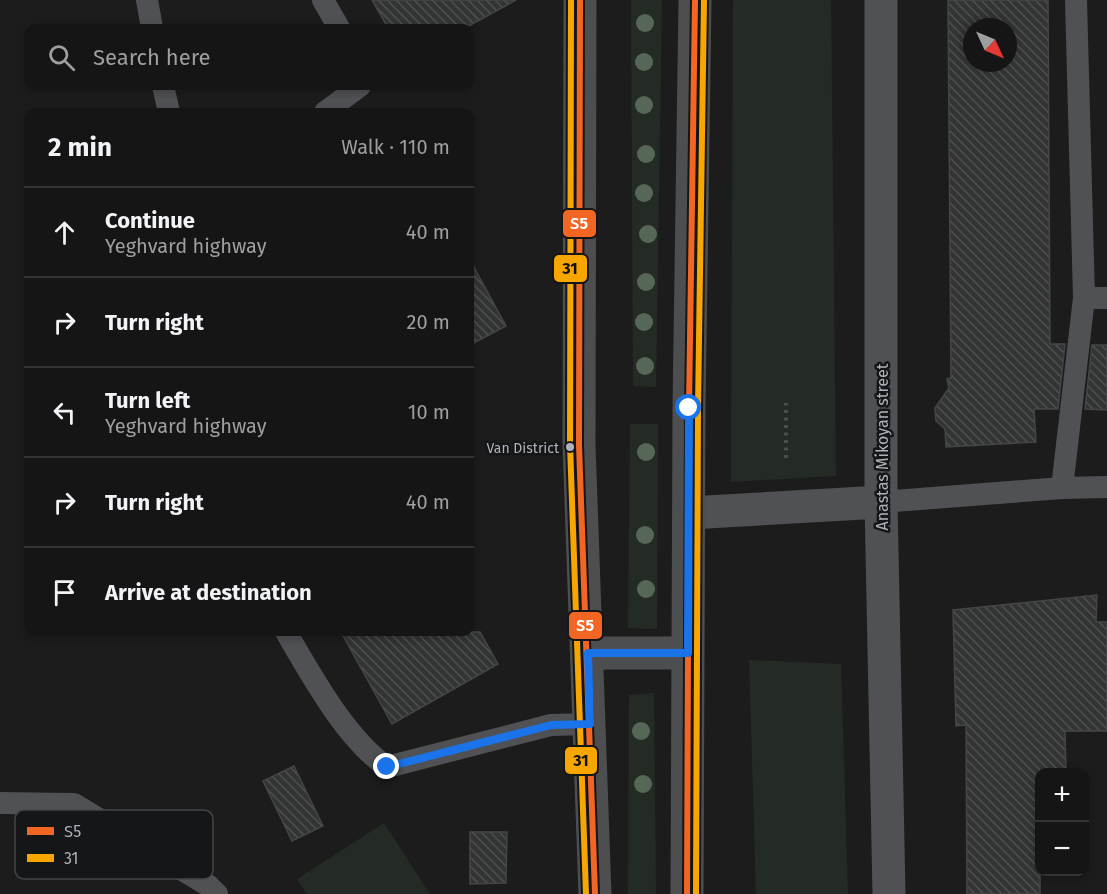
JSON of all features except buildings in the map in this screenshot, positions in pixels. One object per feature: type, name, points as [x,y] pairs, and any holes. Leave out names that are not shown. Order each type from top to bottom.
[{"type":"main road","points":[[580,0],[578,415],[595,894]]},
{"type":"main road","points":[[687,894],[695,0]]},
{"type":"main road","points":[[588,653],[688,653]]},
{"type":"street","name":"Anastas Mikoyan street","points":[[881,0],[881,502],[889,894]]},
{"type":"street","points":[[689,513],[881,502]]},
{"type":"lane","points":[[147,0],[151,24]]},
{"type":"lane","points":[[323,0],[337,24]]},
{"type":"lane","points":[[1062,488],[1084,298],[1076,0]]},
{"type":"lane","points":[[165,90],[168,108]]},
{"type":"lane","points":[[330,108],[355,90]]},
{"type":"lane","points":[[1084,298],[1107,298]]},
{"type":"lane","points":[[881,502],[1062,488],[1105,489]]},
{"type":"lane","points":[[288,636],[319,688],[358,741],[375,759],[387,767],[551,725],[590,724]]},
{"type":"lane","points":[[0,803],[74,804],[84,810]]},
{"type":"lane","points":[[197,879],[217,894]]},
{"type":"path","points":[[786,403],[786,458]]},
{"type":"shaded area","points":[[631,0],[662,0],[656,387],[633,386]]},
{"type":"shaded area","points":[[733,0],[831,0],[836,476],[731,482]]},
{"type":"shaded area","points":[[630,424],[658,424],[657,629],[628,628]]},
{"type":"shaded area","points":[[749,660],[841,664],[848,894],[756,894]]},
{"type":"shaded area","points":[[654,693],[656,894],[628,894],[629,695]]},
{"type":"shaded area","points":[[384,823],[430,894],[307,894],[297,879]]},
{"type":"transit line","name":"31","points":[[571,0],[570,445],[586,894]]},
{"type":"transit line","name":"Տ5","points":[[580,0],[579,445],[595,894]]},
{"type":"transit line","name":"Տ5","points":[[687,894],[689,408],[695,0]]},
{"type":"transit line","name":"31","points":[[696,894],[698,408],[704,0]]},
{"type":"place","name":"Van District","points":[[570,447]]},
{"type":"route","points":[[387,767],[551,725],[590,724],[588,653],[688,653],[689,408]]}]
